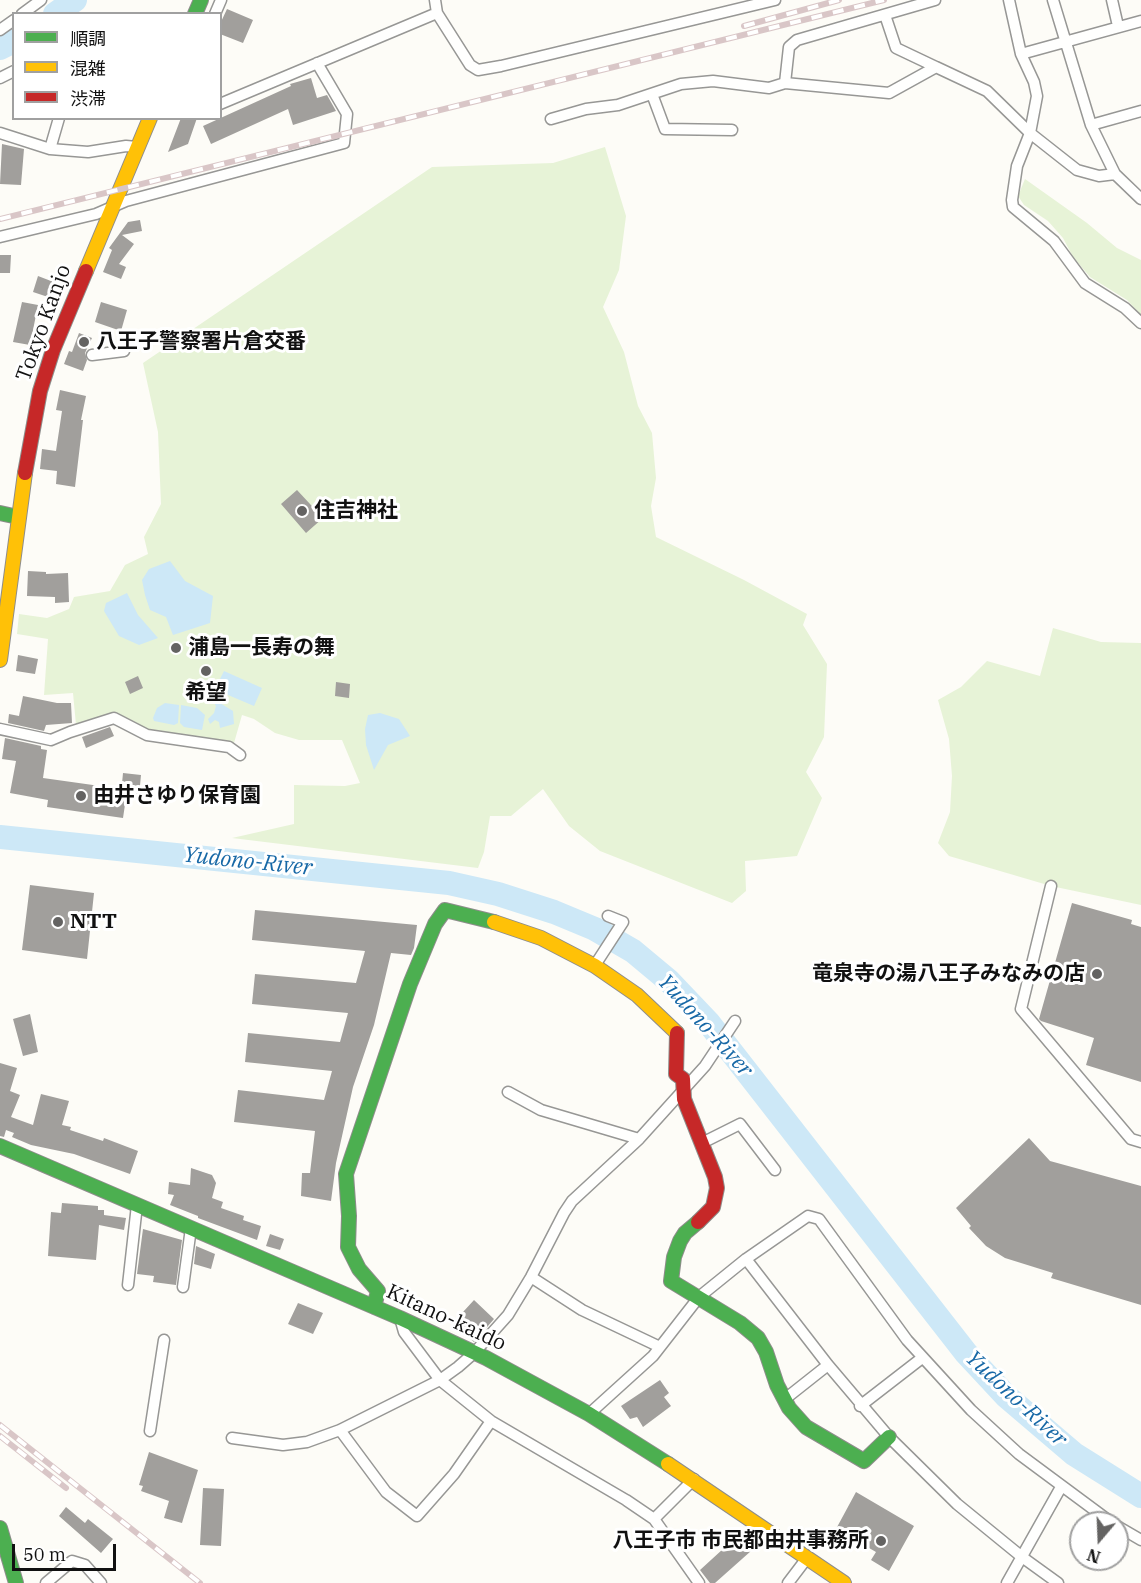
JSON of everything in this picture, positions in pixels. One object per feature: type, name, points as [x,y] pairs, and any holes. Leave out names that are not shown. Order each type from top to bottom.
[{"type":"main road","name":"Tokyo Kanjo","points":[[0,660],[29,443],[40,391],[53,350],[149,120]]},
{"type":"main road","points":[[0,513],[18,517]]},
{"type":"main road","points":[[374,1307],[378,1291],[358,1269],[348,1247],[349,1216],[346,1174],[410,984],[435,924],[445,910],[480,917],[542,938],[596,964],[676,1031],[678,1039],[676,1074],[683,1079],[684,1099],[715,1177],[716,1197],[707,1215],[680,1240],[674,1257],[671,1281],[749,1329],[758,1338],[766,1352],[784,1399],[806,1427],[864,1461],[889,1437]]},
{"type":"main road","name":"Kitano-kaido","points":[[0,1146],[400,1318],[474,1353],[589,1414],[693,1479],[844,1583]]},
{"type":"main road","points":[[0,1528],[16,1583]]},
{"type":"street","points":[[25,12],[41,0]]},
{"type":"street","points":[[435,0],[437,13],[470,64],[478,70],[736,5],[775,0]]},
{"type":"street","points":[[785,83],[789,47],[797,40],[935,0]]},
{"type":"street","points":[[1009,0],[1021,54],[1034,82],[1037,96],[1030,133],[1017,166],[1013,207],[1054,241],[1085,283],[1125,308],[1141,323]]},
{"type":"street","points":[[1053,0],[1091,125],[1115,174],[1141,198]]},
{"type":"street","points":[[1112,0],[1118,26]]},
{"type":"street","points":[[222,103],[437,13]]},
{"type":"street","points":[[885,15],[896,48],[987,91],[1030,133],[1077,170],[1099,176],[1115,174]]},
{"type":"street","points":[[1021,54],[1141,21]]},
{"type":"street","points":[[0,237],[96,214],[126,201],[344,143],[347,114],[317,63]]},
{"type":"street","points":[[551,119],[586,109],[618,105],[681,84],[712,81],[769,88],[785,83],[889,93],[936,67]]},
{"type":"street","points":[[652,94],[665,129],[732,130]]},
{"type":"street","points":[[1091,125],[1141,111]]},
{"type":"street","points":[[50,149],[58,120]]},
{"type":"street","points":[[0,133],[50,149],[88,152],[126,146],[137,147]]},
{"type":"street","points":[[92,355],[124,351]]},
{"type":"street","points":[[0,729],[51,740],[114,718],[147,735],[230,747],[240,755]]},
{"type":"street","points":[[1051,886],[1021,1009],[1131,1139],[1141,1142]]},
{"type":"street","points":[[596,964],[623,922],[608,916]]},
{"type":"street","points":[[232,1438],[283,1445],[307,1442],[340,1430],[440,1380],[474,1353],[507,1315],[531,1277],[572,1201],[639,1139],[706,1065],[734,1023]]},
{"type":"street","points":[[508,1092],[541,1110],[639,1139]]},
{"type":"street","points":[[702,1143],[740,1124],[775,1170]]},
{"type":"street","points":[[128,1285],[137,1205]]},
{"type":"street","points":[[589,1414],[653,1356],[699,1297],[746,1259],[808,1216],[819,1219],[887,1314],[922,1358],[993,1431],[1061,1487],[1095,1511]]},
{"type":"street","points":[[183,1287],[191,1228]]},
{"type":"street","points":[[746,1259],[860,1406],[889,1437],[957,1503],[1022,1557],[1058,1583]]},
{"type":"street","points":[[531,1277],[582,1310],[660,1347]]},
{"type":"street","points":[[400,1318],[404,1332],[440,1380],[490,1421],[616,1494],[654,1520],[699,1583]]},
{"type":"street","points":[[150,1431],[164,1340]]},
{"type":"street","points":[[860,1406],[922,1358]]},
{"type":"street","points":[[784,1399],[828,1365]]},
{"type":"street","points":[[340,1430],[386,1492],[417,1516],[454,1474],[490,1421]]},
{"type":"street","points":[[654,1520],[693,1479]]},
{"type":"street","points":[[1007,1583],[1061,1487]]},
{"type":"street","points":[[788,1583],[807,1558]]},
{"type":"street","points":[[46,1583],[72,1561],[85,1565],[101,1583]]},
{"type":"green space","points":[[605,147],[626,216],[619,270],[603,307],[624,352],[638,406],[652,433],[656,478],[651,506],[656,537],[807,614],[803,625],[827,664],[824,737],[806,772],[822,798],[797,856],[745,861],[746,891],[732,903],[600,851],[569,826],[543,789],[511,816],[490,816],[484,852],[478,868],[232,838],[294,824],[294,785],[345,786],[360,783],[342,740],[299,740],[275,733],[254,719],[242,715],[234,743],[147,731],[119,715],[76,725],[73,693],[44,695],[48,639],[17,634],[19,614],[47,618],[69,609],[74,597],[110,591],[125,565],[148,554],[144,537],[161,504],[158,432],[143,363],[432,167],[553,163]]},
{"type":"green space","points":[[1025,179],[1087,223],[1117,248],[1141,260],[1141,315],[1127,300],[1090,277],[1073,257],[1063,238],[1048,221],[1024,205],[1018,196]]},
{"type":"green space","points":[[1053,628],[1101,642],[1141,643],[1141,905],[1051,886],[949,856],[938,843],[950,812],[952,776],[949,739],[938,700],[961,687],[987,661],[1040,676]]},
{"type":"water","points":[[170,561],[185,581],[213,596],[210,623],[173,635],[166,617],[150,610],[142,580],[149,569]]},
{"type":"water","points":[[127,593],[138,615],[158,638],[139,645],[119,636],[104,611],[106,603]]},
{"type":"water","points":[[224,671],[262,688],[254,706],[228,695],[218,683]]},
{"type":"water","points":[[210,697],[233,711],[234,724],[220,728],[219,722],[215,720],[210,724],[208,719],[214,713],[216,706]]},
{"type":"water","points":[[165,703],[179,705],[178,723],[174,725],[154,721],[157,708]]},
{"type":"water","points":[[181,705],[197,708],[205,715],[202,730],[184,727],[180,723]]},
{"type":"water","points":[[380,713],[399,719],[410,736],[388,745],[374,770],[366,745],[365,729],[368,715]]},
{"type":"building","points":[[227,9],[253,20],[243,43],[222,35],[222,20]]},
{"type":"building","points":[[311,78],[317,98],[327,95],[336,111],[293,125],[288,109],[211,144],[203,126],[222,120],[222,117],[291,86],[290,84]]},
{"type":"building","points":[[180,120],[196,120],[188,144],[168,152]]},
{"type":"building","points":[[2,144],[24,149],[21,185],[0,184]]},
{"type":"building","points":[[140,220],[142,231],[122,235],[134,244],[119,264],[126,267],[121,279],[103,272],[112,250],[109,248],[128,222]]},
{"type":"building","points":[[0,255],[11,255],[10,273],[0,273]]},
{"type":"building","points":[[38,276],[64,286],[61,297],[53,295],[51,298],[33,292]]},
{"type":"building","points":[[22,302],[38,305],[30,345],[13,342]]},
{"type":"building","points":[[101,302],[127,310],[121,331],[95,322]]},
{"type":"building","points":[[79,333],[92,338],[85,353],[87,360],[83,371],[64,364],[69,351],[72,352]]},
{"type":"building","points":[[60,390],[86,396],[81,420],[83,420],[75,487],[56,484],[57,471],[40,469],[42,449],[56,451],[62,411],[56,410]]},
{"type":"building","name":"住吉神社","points":[[297,490],[323,518],[306,533],[281,504]]},
{"type":"building","points":[[28,571],[46,572],[46,574],[68,573],[69,602],[55,603],[55,597],[27,596]]},
{"type":"building","points":[[18,655],[38,659],[35,674],[16,671]]},
{"type":"building","points":[[138,676],[143,688],[130,694],[125,682]]},
{"type":"building","points":[[336,682],[350,684],[349,698],[335,696]]},
{"type":"building","points":[[23,696],[57,703],[71,703],[72,723],[46,725],[44,731],[8,723],[9,714],[19,716]]},
{"type":"building","points":[[110,727],[114,736],[86,748],[82,737]]},
{"type":"building","points":[[5,738],[41,746],[41,749],[47,750],[43,778],[100,786],[98,794],[126,798],[123,818],[47,807],[48,800],[10,793],[16,761],[2,759]]},
{"type":"building","points":[[123,773],[141,775],[139,796],[121,794]]},
{"type":"building","name":"NTT","points":[[30,885],[94,893],[87,959],[22,950]]},
{"type":"building","name":"竜泉寺の湯八王子みなみの店","points":[[1072,903],[1132,920],[1131,924],[1141,927],[1141,1082],[1086,1065],[1094,1038],[1039,1019]]},
{"type":"building","points":[[255,910],[417,925],[411,955],[391,953],[374,1025],[353,1087],[336,1163],[331,1201],[301,1196],[302,1173],[310,1173],[315,1131],[234,1122],[238,1090],[324,1100],[332,1071],[245,1062],[248,1033],[340,1042],[348,1013],[252,1004],[255,974],[356,983],[365,951],[252,940]]},
{"type":"building","points":[[30,1014],[38,1052],[23,1056],[13,1019]]},
{"type":"building","points":[[0,1063],[17,1068],[10,1091],[20,1095],[11,1117],[33,1125],[41,1094],[69,1101],[62,1125],[71,1127],[70,1130],[103,1141],[104,1138],[138,1151],[130,1174],[74,1154],[31,1145],[12,1137],[14,1133],[6,1130],[4,1137],[0,1136]]},
{"type":"building","points":[[1029,1138],[1050,1161],[1141,1186],[1141,1305],[1051,1278],[1053,1273],[1005,1258],[986,1246],[969,1228],[971,1226],[956,1208]]},
{"type":"building","points":[[191,1168],[212,1175],[216,1183],[212,1198],[223,1202],[221,1208],[244,1216],[243,1220],[261,1226],[257,1240],[170,1205],[174,1195],[168,1194],[169,1182],[190,1185]]},
{"type":"building","points":[[62,1203],[98,1206],[98,1210],[104,1210],[104,1215],[126,1218],[124,1230],[99,1225],[96,1260],[48,1256],[51,1212],[61,1213]]},
{"type":"building","points":[[143,1229],[182,1240],[176,1285],[153,1282],[154,1276],[137,1274]]},
{"type":"building","points":[[270,1234],[284,1239],[280,1250],[266,1246]]},
{"type":"building","points":[[196,1246],[215,1254],[211,1269],[194,1264]]},
{"type":"building","points":[[474,1300],[494,1319],[474,1342],[452,1324]]},
{"type":"building","points":[[298,1303],[323,1313],[313,1334],[288,1324]]},
{"type":"building","points":[[660,1380],[669,1393],[664,1397],[671,1406],[643,1427],[637,1417],[630,1419],[621,1406]]},
{"type":"building","points":[[149,1452],[198,1470],[182,1523],[164,1518],[169,1501],[141,1491],[143,1486],[139,1485]]},
{"type":"building","points":[[203,1488],[224,1489],[221,1546],[200,1545]]},
{"type":"building","name":"八王子市 市民都由井事務所","points":[[856,1492],[914,1526],[889,1571],[871,1560],[876,1552],[836,1529]]},
{"type":"building","points":[[66,1507],[85,1523],[88,1519],[113,1539],[101,1553],[59,1516]]},
{"type":"building","points":[[746,1528],[760,1543],[715,1583],[710,1583],[700,1570]]},
{"type":"waterway","points":[[58,12],[75,0]]},
{"type":"waterway","points":[[0,48],[12,42]]},
{"type":"waterway","name":"Yudono-River","points":[[0,837],[449,883],[498,894],[554,912],[595,929],[633,951],[669,981],[708,1022],[966,1353],[1006,1396],[1074,1454],[1141,1496]]},
{"type":"railway","points":[[744,26],[839,0]]},
{"type":"railway","points":[[0,219],[884,0]]},
{"type":"railway","points":[[0,1425],[200,1583]]},
{"type":"railway","points":[[0,1436],[66,1488]]},
{"type":"traffic: fast","points":[[196,12],[201,0]]},
{"type":"traffic: fast","points":[[0,513],[18,517]]},
{"type":"traffic: fast","points":[[374,1307],[378,1291],[359,1269],[348,1247],[349,1216],[346,1174],[410,984],[435,924],[445,910],[494,922]]},
{"type":"traffic: fast","points":[[0,1146],[400,1318],[486,1358],[589,1414],[668,1464]]},
{"type":"traffic: fast","points":[[698,1222],[685,1233],[680,1241],[674,1257],[671,1281],[740,1323],[758,1338],[789,1408],[806,1427],[864,1461],[889,1437]]},
{"type":"traffic: fast","points":[[0,1528],[16,1583]]},
{"type":"traffic: slow","points":[[86,271],[149,120]]},
{"type":"traffic: slow","points":[[0,660],[25,473]]},
{"type":"traffic: slow","points":[[494,922],[541,938],[595,966],[637,995],[677,1033]]},
{"type":"traffic: slow","points":[[668,1464],[844,1583]]},
{"type":"traffic: jam","points":[[25,473],[40,391],[53,350],[86,271]]},
{"type":"traffic: jam","points":[[677,1033],[676,1074],[683,1079],[684,1099],[715,1177],[717,1188],[713,1207],[698,1222]]},
{"type":"place","name":"八王子警察署片倉交番","points":[[84,342]]},
{"type":"place","name":"住吉神社","points":[[302,511]]},
{"type":"place","name":"浦島一長寿の舞","points":[[176,648]]},
{"type":"place","name":"希望","points":[[206,671]]},
{"type":"place","name":"由井さゆり保育園","points":[[81,796]]},
{"type":"place","name":"NTT","points":[[58,922]]},
{"type":"place","name":"竜泉寺の湯八王子みなみの店","points":[[1097,974]]},
{"type":"place","name":"八王子市 市民都由井事務所","points":[[881,1541]]}]
